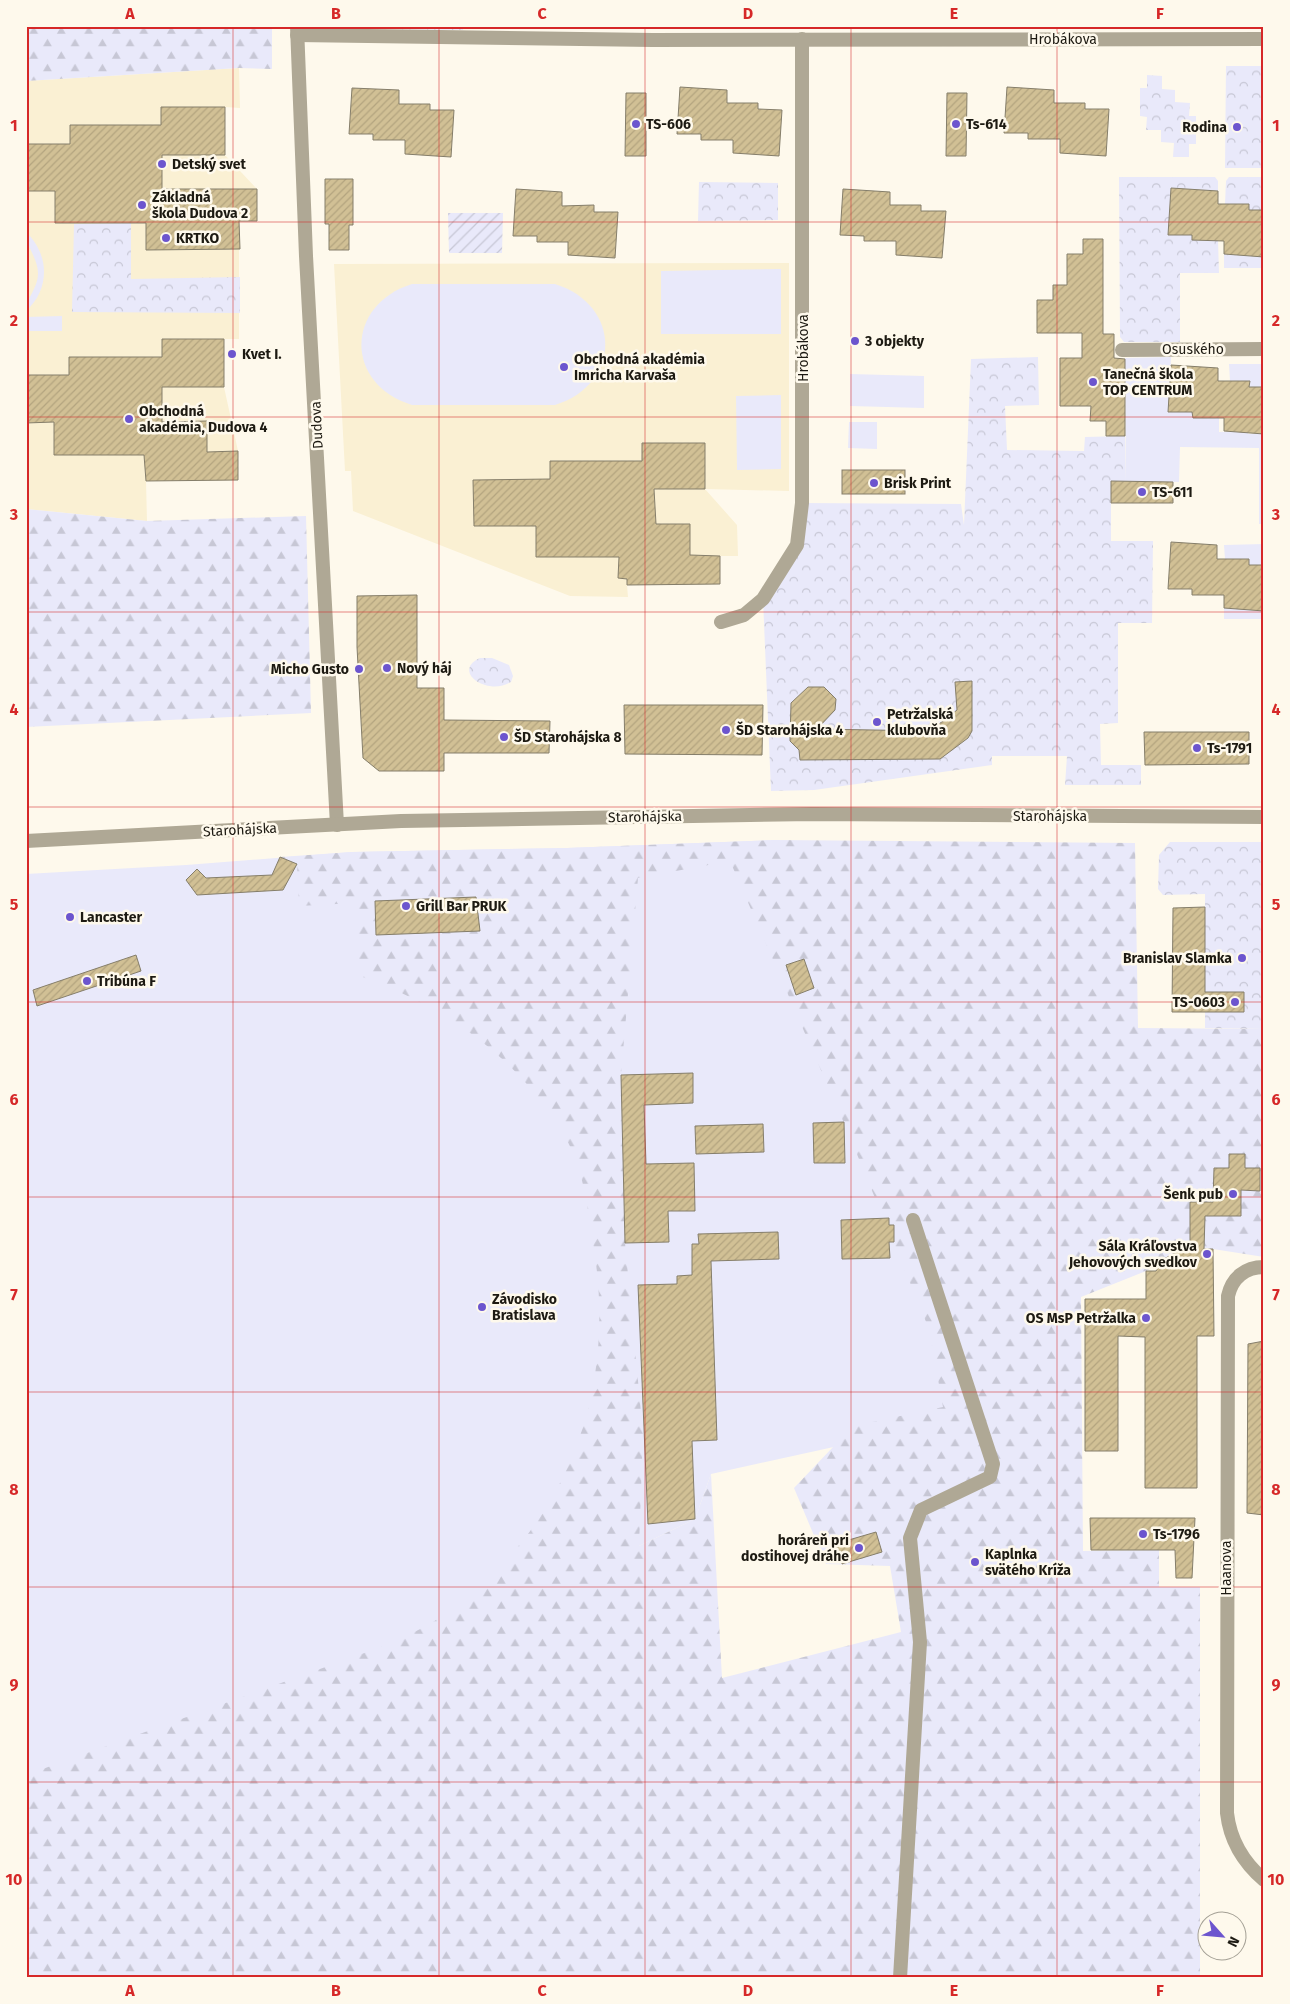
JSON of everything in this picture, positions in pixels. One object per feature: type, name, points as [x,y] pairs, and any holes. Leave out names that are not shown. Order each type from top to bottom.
[{"type":"street","name":"Hrobákova","points":[[297,30],[618,40],[1264,39]]},
{"type":"street","name":"Dudova","points":[[297,30],[306,256],[337,824]]},
{"type":"street","name":"Hrobákova","points":[[721,622],[744,615],[763,599],[797,545],[802,503],[802,39]]},
{"type":"street","name":"Osuského","points":[[1122,350],[1264,349]]},
{"type":"street","name":"Starohájska","points":[[26,842],[401,821],[780,814],[1264,817]]},
{"type":"street","points":[[900,1978],[920,1642],[910,1538],[921,1510],[990,1478],[993,1464],[913,1220]]},
{"type":"street","name":"Haanova","points":[[1264,1267],[1255,1267],[1240,1275],[1230,1288],[1228,1296],[1226,1629],[1228,1820],[1233,1839],[1241,1855],[1264,1880]]},
{"type":"shaded area","points":[[239,68],[240,108],[225,107],[225,155],[257,189],[257,221],[239,221],[239,339],[224,339],[224,387],[238,451],[238,480],[146,481],[147,521],[26,509],[26,81]]},
{"type":"shaded area","name":"Obchodná akadémia Imricha Karvaša","points":[[789,263],[789,491],[705,489],[737,525],[738,556],[720,556],[720,584],[627,585],[628,597],[570,596],[353,511],[351,471],[345,471],[334,264]]},
{"type":"green space","points":[[26,26],[272,26],[272,69],[239,68],[26,81]]},
{"type":"green space","points":[[337,26],[463,26],[463,30],[341,29]]},
{"type":"green space","points":[[1226,66],[1264,66],[1264,168],[1225,168]]},
{"type":"green space","points":[[1147,75],[1162,76],[1162,89],[1175,90],[1175,102],[1190,103],[1189,116],[1196,116],[1196,144],[1189,144],[1189,157],[1173,157],[1174,143],[1161,142],[1161,130],[1146,130],[1147,117],[1140,116],[1140,88],[1147,88]]},
{"type":"green space","points":[[1119,177],[1215,177],[1218,181],[1218,191],[1171,188],[1168,235],[1192,235],[1192,240],[1218,240],[1219,273],[1180,273],[1180,342],[1124,342],[1120,337]]},
{"type":"green space","points":[[1229,177],[1264,177],[1264,210],[1249,210],[1249,204],[1225,204],[1226,181]]},
{"type":"green space","points":[[699,182],[778,183],[778,220],[698,221]]},
{"type":"green space","points":[[448,213],[503,213],[502,253],[449,253]]},
{"type":"green space","points":[[131,223],[131,279],[240,277],[240,313],[72,312],[74,224]]},
{"type":"green space","points":[[26,232],[40,251],[44,272],[40,293],[26,311],[38,274]]},
{"type":"green space","points":[[1224,254],[1264,257],[1264,268],[1224,268]]},
{"type":"green space","points":[[781,269],[781,334],[661,334],[661,271]]},
{"type":"green space","points":[[412,284],[555,284],[577,294],[593,309],[602,326],[605,344],[602,363],[593,380],[577,395],[555,405],[412,405],[390,395],[374,380],[364,363],[361,344],[365,326],[374,309],[390,294]]},
{"type":"green space","points":[[62,316],[62,331],[26,331],[26,317]]},
{"type":"green space","points":[[1038,357],[1039,405],[1005,406],[1007,450],[1084,451],[1085,437],[1125,436],[1126,481],[1111,482],[1111,541],[1153,541],[1152,623],[1118,623],[1118,723],[1100,724],[1101,765],[1141,765],[1141,785],[1065,785],[1067,756],[992,756],[992,765],[814,790],[771,791],[763,599],[797,545],[802,503],[961,504],[964,525],[971,359]]},
{"type":"green space","points":[[1171,357],[1169,412],[1193,412],[1193,418],[1219,417],[1219,432],[1248,431],[1248,434],[1264,434],[1264,524],[1259,524],[1259,448],[1180,447],[1179,482],[1126,481],[1125,358]]},
{"type":"green space","points":[[1229,364],[1264,364],[1264,387],[1249,387],[1250,382],[1230,381]]},
{"type":"green space","points":[[850,374],[924,376],[924,408],[850,406]]},
{"type":"green space","points":[[781,395],[781,469],[737,470],[736,396]]},
{"type":"green space","points":[[849,422],[877,422],[877,449],[848,448]]},
{"type":"green space","points":[[26,509],[147,521],[306,516],[311,713],[26,727]]},
{"type":"green space","points":[[1264,544],[1264,565],[1249,565],[1225,559],[1224,545]]},
{"type":"green space","points":[[1224,608],[1264,611],[1264,619],[1224,619]]},
{"type":"green space","points":[[480,658],[492,658],[509,665],[513,676],[511,682],[502,686],[492,686],[476,680],[471,675],[469,669],[472,663]]},
{"type":"green space","name":"Závodisko Bratislava","points":[[776,840],[975,1416],[711,1474],[695,1519],[639,1546],[26,1814],[26,874],[186,865],[352,852],[567,848]]},
{"type":"green space","points":[[776,840],[1135,843],[1138,1028],[1264,1029],[1264,1257],[1213,1249],[1182,1249],[1146,1271],[1081,1297],[1083,1551],[1159,1550],[1159,1587],[1200,1587],[1200,1912],[1198,1912],[1198,1962],[1200,1962],[1200,1978],[26,1978],[26,1775],[381,1647],[430,1624],[481,1585],[519,1546],[549,1503],[573,1456],[589,1406],[598,1354],[599,1299],[587,1202],[577,1162],[565,1137],[547,1109],[503,1059],[450,1019],[391,988],[360,976],[355,903],[299,906],[297,864],[280,857],[352,852],[567,848]],"holes":[[[730,861],[847,1130],[929,1329],[943,1407],[853,1426],[794,1488],[826,1564],[890,1566],[901,1632],[722,1678],[711,1474],[695,1519],[639,1546],[643,1434],[625,1243],[621,1075],[638,878]]]},
{"type":"green space","points":[[1170,842],[1264,842],[1264,1029],[1205,1028],[1205,894],[1163,895],[1158,889],[1159,855]]},
{"type":"building","points":[[680,87],[727,90],[727,103],[758,103],[758,109],[782,110],[779,156],[733,153],[733,140],[701,140],[701,134],[677,134]]},
{"type":"building","points":[[1007,87],[1054,90],[1054,103],[1085,103],[1085,109],[1109,109],[1106,156],[1060,153],[1060,139],[1028,139],[1028,133],[1004,133]]},
{"type":"building","points":[[352,88],[399,90],[399,104],[430,104],[430,110],[454,110],[451,157],[405,154],[405,140],[373,140],[373,134],[349,134]]},
{"type":"building","name":"TS-606","points":[[626,93],[646,93],[646,156],[625,156]]},
{"type":"building","name":"Ts-614","points":[[947,93],[967,93],[966,156],[946,156]]},
{"type":"building","points":[[161,107],[225,107],[225,155],[162,155],[162,189],[257,189],[257,221],[239,221],[240,249],[146,250],[146,223],[55,223],[55,191],[26,191],[26,144],[70,144],[70,125],[161,125]]},
{"type":"building","points":[[325,179],[353,179],[353,225],[349,225],[349,250],[329,250],[329,224],[325,224]]},
{"type":"building","points":[[1171,188],[1218,191],[1218,204],[1249,204],[1249,210],[1264,210],[1264,257],[1224,254],[1224,241],[1192,240],[1192,235],[1168,235]]},
{"type":"building","points":[[516,189],[562,192],[562,206],[594,205],[594,212],[618,212],[615,258],[568,255],[568,242],[537,242],[537,236],[513,236]]},
{"type":"building","points":[[843,189],[890,192],[890,205],[921,205],[921,211],[946,211],[942,258],[896,255],[896,241],[864,241],[864,236],[840,235]]},
{"type":"building","points":[[1083,239],[1103,239],[1103,334],[1114,334],[1114,358],[1125,359],[1125,436],[1106,436],[1106,421],[1090,421],[1091,406],[1060,406],[1060,358],[1082,358],[1082,333],[1037,333],[1037,300],[1053,300],[1053,285],[1067,285],[1067,254],[1083,254]]},
{"type":"building","points":[[162,339],[224,339],[224,387],[162,387],[162,422],[207,421],[207,452],[238,451],[238,480],[146,481],[144,455],[54,455],[54,422],[26,423],[26,375],[69,375],[69,357],[162,357]]},
{"type":"building","points":[[1171,365],[1218,368],[1218,381],[1250,381],[1249,387],[1264,387],[1264,434],[1224,431],[1224,418],[1193,418],[1192,412],[1168,412]]},
{"type":"building","points":[[642,443],[705,443],[705,489],[654,489],[656,524],[690,524],[690,555],[720,556],[720,584],[627,585],[627,579],[618,578],[619,557],[536,557],[536,526],[474,526],[473,480],[550,479],[550,461],[642,461]]},
{"type":"building","name":"Brisk Print","points":[[842,470],[905,470],[905,494],[842,494]]},
{"type":"building","name":"TS-611","points":[[1111,481],[1173,482],[1173,503],[1111,503]]},
{"type":"building","points":[[1171,542],[1217,545],[1217,559],[1249,559],[1249,565],[1264,565],[1264,611],[1224,608],[1224,595],[1192,595],[1192,589],[1168,589]]},
{"type":"building","name":"Nový háj","points":[[417,595],[417,688],[444,688],[444,720],[550,721],[549,753],[444,753],[444,771],[379,771],[363,758],[357,647],[357,596]]},
{"type":"building","points":[[972,681],[972,731],[968,738],[940,759],[800,760],[799,750],[790,741],[791,703],[808,687],[824,687],[836,699],[835,710],[817,729],[930,731],[957,710],[955,682]]},
{"type":"building","points":[[624,705],[763,705],[762,755],[625,754]]},
{"type":"building","name":"Ts-1791","points":[[1144,732],[1249,732],[1249,764],[1145,765]]},
{"type":"building","points":[[280,857],[297,864],[283,890],[197,895],[186,880],[197,869],[206,878],[272,875]]},
{"type":"building","points":[[476,897],[480,931],[376,935],[375,901]]},
{"type":"building","points":[[1205,907],[1205,992],[1244,992],[1244,1012],[1172,1012],[1173,908]]},
{"type":"building","name":"Tribúna F","points":[[136,955],[141,971],[37,1006],[33,990]]},
{"type":"building","points":[[804,959],[814,988],[796,995],[786,965]]},
{"type":"building","points":[[693,1073],[693,1103],[644,1105],[646,1164],[694,1163],[695,1211],[668,1211],[669,1242],[625,1243],[621,1075]]},
{"type":"building","points":[[844,1122],[845,1163],[814,1163],[813,1123]]},
{"type":"building","points":[[763,1124],[764,1152],[696,1154],[695,1126]]},
{"type":"building","points":[[1229,1154],[1245,1154],[1245,1168],[1260,1168],[1260,1191],[1241,1190],[1241,1216],[1205,1216],[1204,1249],[1213,1249],[1214,1336],[1197,1336],[1197,1488],[1145,1488],[1145,1337],[1118,1336],[1118,1451],[1085,1451],[1085,1299],[1146,1299],[1146,1271],[1156,1271],[1164,1259],[1190,1244],[1190,1202],[1213,1202],[1214,1168],[1229,1168]]},
{"type":"building","points":[[889,1218],[889,1225],[894,1225],[894,1242],[889,1242],[890,1258],[842,1259],[841,1220]]},
{"type":"building","points":[[778,1232],[779,1259],[711,1261],[717,1440],[692,1441],[695,1519],[648,1524],[638,1285],[677,1284],[677,1276],[692,1275],[692,1244],[699,1244],[698,1234]]},
{"type":"building","points":[[1264,1341],[1264,1515],[1247,1513],[1248,1344]]},
{"type":"building","name":"Ts-1796","points":[[1090,1518],[1195,1518],[1192,1578],[1176,1578],[1175,1550],[1091,1550]]},
{"type":"building","name":"horáreň pri dostihovej dráhe","points":[[876,1532],[882,1552],[842,1564],[835,1544]]},
{"type":"place","name":"TS-606","points":[[636,124]]},
{"type":"place","name":"Ts-614","points":[[956,124]]},
{"type":"place","name":"Rodina","points":[[1237,127]]},
{"type":"place","name":"Detský svet","points":[[162,164]]},
{"type":"place","name":"Základná škola Dudova 2","points":[[142,205]]},
{"type":"place","name":"KRTKO","points":[[166,238]]},
{"type":"place","name":"3 objekty","points":[[855,341]]},
{"type":"place","name":"Kvet I.","points":[[232,354]]},
{"type":"place","name":"Obchodná akadémia Imricha Karvaša","points":[[564,367]]},
{"type":"place","name":"Tanečná škola TOP CENTRUM","points":[[1093,382]]},
{"type":"place","name":"Obchodná akadémia, Dudova 4","points":[[129,419]]},
{"type":"place","name":"Brisk Print","points":[[874,483]]},
{"type":"place","name":"TS-611","points":[[1142,492]]},
{"type":"place","name":"Nový háj","points":[[387,668]]},
{"type":"place","name":"Micho Gusto","points":[[359,669]]},
{"type":"place","name":"Petržalská klubovňa","points":[[877,722]]},
{"type":"place","name":"ŠD Starohájska 4","points":[[726,730]]},
{"type":"place","name":"ŠD Starohájska 8","points":[[504,737]]},
{"type":"place","name":"Ts-1791","points":[[1197,748]]},
{"type":"place","name":"Grill Bar PRUK","points":[[406,906]]},
{"type":"place","name":"Lancaster","points":[[70,917]]},
{"type":"place","name":"Branislav Slamka","points":[[1242,958]]},
{"type":"place","name":"Tribúna F","points":[[87,981]]},
{"type":"place","name":"TS-0603","points":[[1235,1002]]},
{"type":"place","name":"Šenk pub","points":[[1233,1194]]},
{"type":"place","name":"Sála Kráľovstva Jehovových svedkov","points":[[1207,1254]]},
{"type":"place","name":"Závodisko Bratislava","points":[[482,1307]]},
{"type":"place","name":"OS MsP Petržalka","points":[[1146,1318]]},
{"type":"place","name":"Ts-1796","points":[[1143,1534]]},
{"type":"place","name":"horáreň pri dostihovej dráhe","points":[[859,1548]]},
{"type":"place","name":"Kaplnka svätého Kríža","points":[[975,1562]]}]
